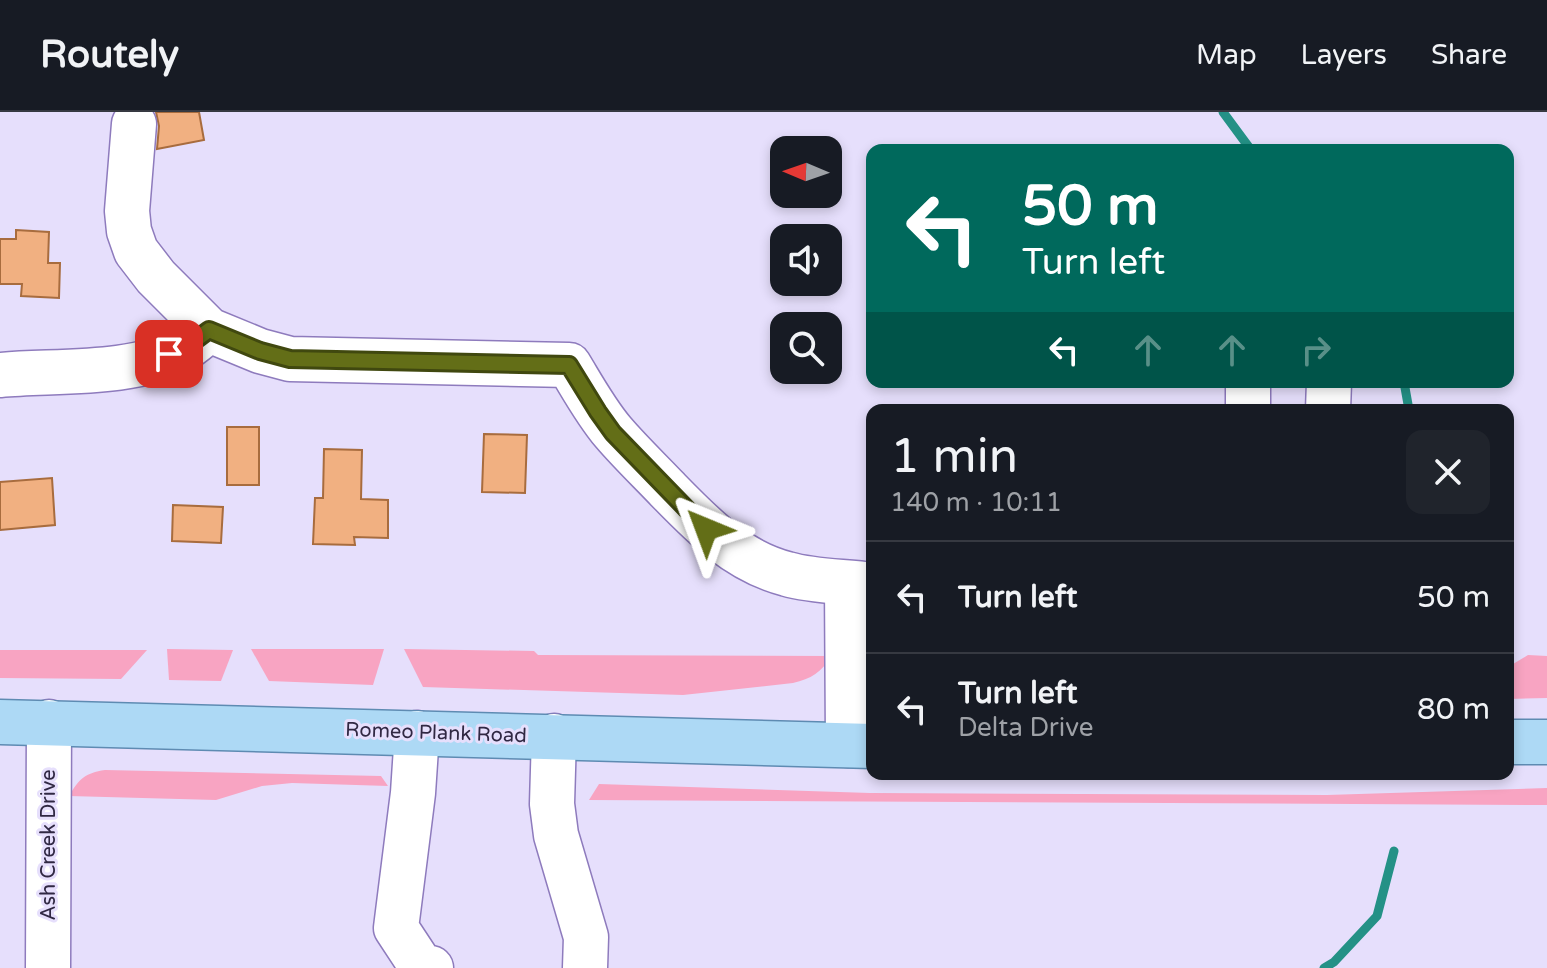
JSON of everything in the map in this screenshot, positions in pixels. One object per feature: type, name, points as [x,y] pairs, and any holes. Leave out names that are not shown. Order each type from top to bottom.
[{"type":"main road","name":"Romeo Plank Road","points":[[0,722],[860,746]]},
{"type":"main road","points":[[1514,742],[1547,742]]},
{"type":"street","points":[[134,124],[127,211],[129,231],[136,251],[156,277],[209,330],[260,351],[290,359],[569,365],[613,433],[706,529],[730,548],[755,563],[786,574],[860,584],[860,746]]},
{"type":"street","points":[[0,375],[126,367],[185,348],[209,330]]},
{"type":"street","name":"Ash Creek Drive","points":[[48,968],[49,722]]},
{"type":"street","points":[[417,733],[413,793],[396,928],[421,966],[431,968]]},
{"type":"street","points":[[554,736],[552,804],[556,835],[586,937],[585,968]]},
{"type":"shaded area","points":[[167,649],[233,650],[221,681],[169,680]]},
{"type":"shaded area","points":[[251,649],[384,649],[373,685],[269,681]]},
{"type":"shaded area","points":[[404,649],[534,651],[538,655],[831,656],[820,671],[793,683],[683,695],[423,687]]},
{"type":"shaded area","points":[[0,650],[147,650],[121,679],[0,678]]},
{"type":"shaded area","points":[[1528,655],[1547,656],[1547,698],[1514,699],[1514,663]]},
{"type":"shaded area","points":[[105,770],[381,776],[388,786],[292,783],[262,786],[216,800],[69,796],[83,778]]},
{"type":"shaded area","points":[[599,784],[870,793],[1327,795],[1547,788],[1547,805],[589,800]]},
{"type":"building","points":[[156,112],[199,112],[204,140],[157,149],[159,126]]},
{"type":"building","points":[[16,230],[49,232],[48,263],[60,263],[59,298],[21,296],[22,284],[0,284],[0,239],[16,239]]},
{"type":"building","points":[[227,427],[259,427],[259,485],[227,485]]},
{"type":"building","points":[[484,434],[527,435],[525,493],[482,492]]},
{"type":"building","points":[[324,449],[362,450],[361,499],[388,500],[388,538],[354,537],[355,545],[313,544],[315,498],[323,498]]},
{"type":"building","points":[[52,478],[55,525],[0,530],[0,482]]},
{"type":"building","points":[[173,505],[223,507],[221,543],[172,541]]},
{"type":"waterway","points":[[1223,112],[1247,144]]},
{"type":"waterway","points":[[1405,388],[1408,404]]},
{"type":"waterway","points":[[1324,968],[1334,962],[1377,916],[1394,851]]},
{"type":"route","points":[[169,354],[185,348],[209,330],[260,351],[290,359],[569,365],[613,433],[706,529]]}]
